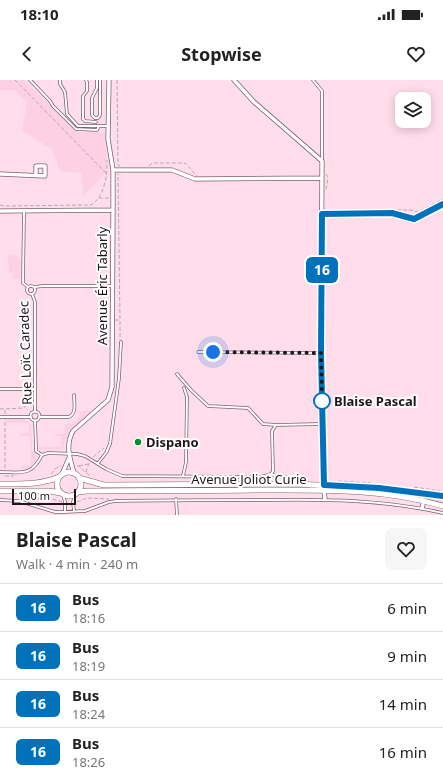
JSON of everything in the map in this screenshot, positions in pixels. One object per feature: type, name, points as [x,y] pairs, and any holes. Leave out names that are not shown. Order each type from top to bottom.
[{"type":"main road","points":[[0,484],[36,484],[50,481],[66,473],[74,474],[79,478],[81,485],[76,493],[67,496],[49,491],[0,491]]},
{"type":"main road","points":[[61,476],[57,485],[62,494]]},
{"type":"main road","name":"Avenue Joliot Curie","points":[[79,478],[104,485],[296,484],[424,500],[443,506]]},
{"type":"main road","name":"Avenue Joliot Curie","points":[[76,493],[87,491],[379,488],[443,496]]},
{"type":"street","points":[[109,80],[108,126],[110,158],[113,170],[113,210]]},
{"type":"street","points":[[234,80],[254,102],[322,161],[321,353],[325,499]]},
{"type":"street","points":[[113,170],[118,167],[172,170],[195,179],[322,178]]},
{"type":"street","points":[[0,174],[36,176]]},
{"type":"street","points":[[322,214],[392,213],[414,219],[443,204]]},
{"type":"street","name":"Avenue Éric Tabarly","points":[[0,211],[113,210],[112,387],[108,400],[73,431],[70,437],[69,456],[74,474]]},
{"type":"street","name":"Avenue Éric Tabarly","points":[[61,476],[69,456]]},
{"type":"street","points":[[422,508],[424,500]]},
{"type":"lane","points":[[30,80],[75,128],[97,130],[99,126]]},
{"type":"lane","points":[[60,80],[60,84],[65,92],[66,111],[69,118],[78,126],[108,126]]},
{"type":"lane","points":[[86,80],[87,91],[83,96],[83,119],[85,121],[96,122]]},
{"type":"lane","points":[[97,80],[97,88],[92,98],[92,115],[99,126]]},
{"type":"lane","points":[[95,118],[98,118],[100,115],[100,80]]},
{"type":"lane","points":[[312,80],[322,91],[322,161]]},
{"type":"lane","name":"Rue Loïc Caradec","points":[[24,210],[23,282],[28,288]]},
{"type":"lane","points":[[35,287],[35,292],[32,294],[27,291],[31,286],[113,286]]},
{"type":"lane","name":"Rue Loïc Caradec","points":[[32,294],[35,302],[35,412]]},
{"type":"lane","points":[[98,464],[109,447],[119,378],[121,341]]},
{"type":"lane","points":[[198,352],[321,353]]},
{"type":"lane","points":[[177,374],[208,406],[248,408],[263,424],[323,424]]},
{"type":"lane","points":[[183,476],[186,462],[187,397],[184,388]]},
{"type":"lane","points":[[0,389],[35,389]]},
{"type":"lane","points":[[35,421],[39,417],[72,416],[74,413],[74,395]]},
{"type":"lane","points":[[31,417],[35,412],[38,413],[39,417]]},
{"type":"lane","points":[[0,417],[31,417],[35,421],[36,451],[42,455]]},
{"type":"lane","points":[[271,474],[273,471],[272,431],[276,425]]},
{"type":"lane","points":[[0,472],[30,471],[42,455],[48,453],[69,456],[85,456],[122,476],[261,477],[271,474],[276,476],[284,476],[291,479],[296,484]]},
{"type":"lane","points":[[74,511],[73,502],[76,493]]},
{"type":"lane","points":[[62,494],[65,502],[65,512]]},
{"type":"lane","points":[[0,500],[28,503],[56,512],[65,512],[85,511],[109,502],[325,499],[350,500],[422,508],[443,513]]},
{"type":"lane","points":[[176,500],[177,515]]},
{"type":"path","points":[[15,80],[106,173]]},
{"type":"path","points":[[117,80],[121,341]]},
{"type":"path","points":[[0,204],[4,206],[90,205],[99,198],[104,184],[107,158],[118,158]]},
{"type":"path","points":[[148,167],[152,163],[184,163],[198,176]]},
{"type":"path","points":[[118,167],[123,166]]},
{"type":"path","points":[[99,198],[118,198]]},
{"type":"path","points":[[112,320],[120,320]]},
{"type":"path","points":[[0,409],[24,408],[29,401],[28,389]]},
{"type":"path","points":[[0,476],[5,476],[5,409]]},
{"type":"path","points":[[93,457],[94,454],[106,447],[109,447]]},
{"type":"path","points":[[86,472],[90,460]]},
{"type":"path","points":[[74,466],[88,463]]},
{"type":"path","points":[[51,475],[56,468],[63,466]]},
{"type":"path","points":[[79,466],[86,472],[90,479]]},
{"type":"path","points":[[28,503],[31,499],[37,498],[48,498],[63,502]]},
{"type":"path","points":[[75,502],[87,498],[107,498],[109,502]]},
{"type":"shaded area","points":[[0,80],[443,80],[443,515],[0,515]]},
{"type":"shaded area","points":[[0,80],[24,80],[77,132],[106,133],[106,173],[84,195],[81,173],[60,171],[52,149],[22,131],[27,102],[14,90],[0,90]]},
{"type":"shaded area","points":[[8,255],[18,256],[21,259],[20,279],[13,279],[13,273],[9,273]]},
{"type":"shaded area","points":[[77,411],[92,411],[68,433],[63,449],[40,450],[38,447],[61,447],[61,436],[55,436],[55,434],[65,434],[64,424],[72,423],[72,420],[74,423],[78,420],[77,417],[80,417],[80,412]]},
{"type":"shaded area","points":[[24,419],[30,423],[32,427],[32,449],[37,457],[31,466],[30,436],[19,436],[19,433],[29,433],[29,423],[6,423],[6,420]]},
{"type":"shaded area","points":[[22,466],[31,466],[27,468],[22,469]]},
{"type":"shaded area","points":[[186,487],[313,487],[386,491],[443,500],[442,502],[398,494]]},
{"type":"bus line","name":"16","points":[[443,204],[414,219],[392,213],[322,214],[321,353],[324,485],[379,488],[443,496]]},
{"type":"place","name":"Blaise Pascal","points":[[322,401]]},
{"type":"place","name":"Dispano","points":[[138,442]]},
{"type":"route","points":[[213,352],[321,353],[322,401]]}]
